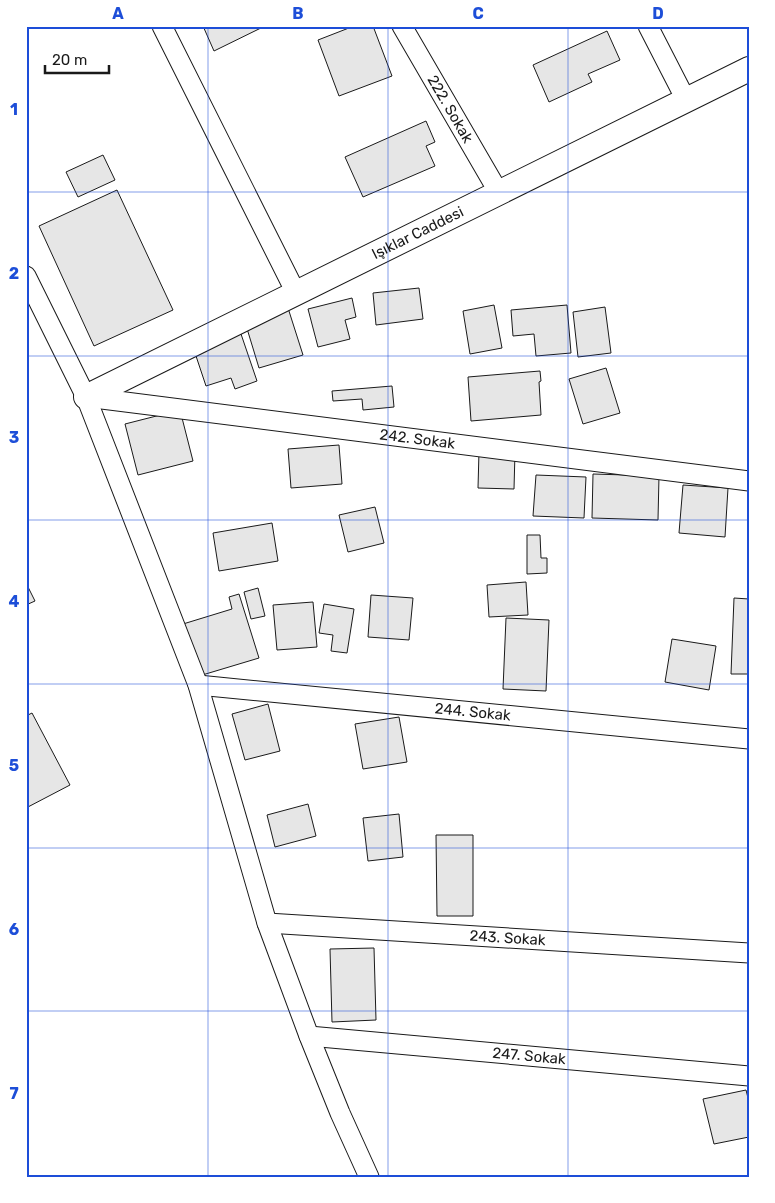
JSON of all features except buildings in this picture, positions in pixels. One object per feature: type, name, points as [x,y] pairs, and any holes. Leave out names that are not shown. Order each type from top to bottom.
[{"type":"street","points":[[162,26],[296,293]]},
{"type":"street","name":"222. Sokak","points":[[402,26],[499,193]]},
{"type":"street","points":[[648,26],[686,100]]},
{"type":"street","name":"Işıklar Caddesi","points":[[86,397],[749,69]]},
{"type":"street","points":[[26,276],[86,397],[198,685],[267,923],[340,1114],[369,1177]]},
{"type":"street","name":"242. Sokak","points":[[86,397],[749,481]]},
{"type":"street","name":"244. Sokak","points":[[198,685],[749,739]]},
{"type":"street","name":"243. Sokak","points":[[267,923],[749,953]]},
{"type":"street","name":"247. Sokak","points":[[309,1036],[749,1076]]}]
